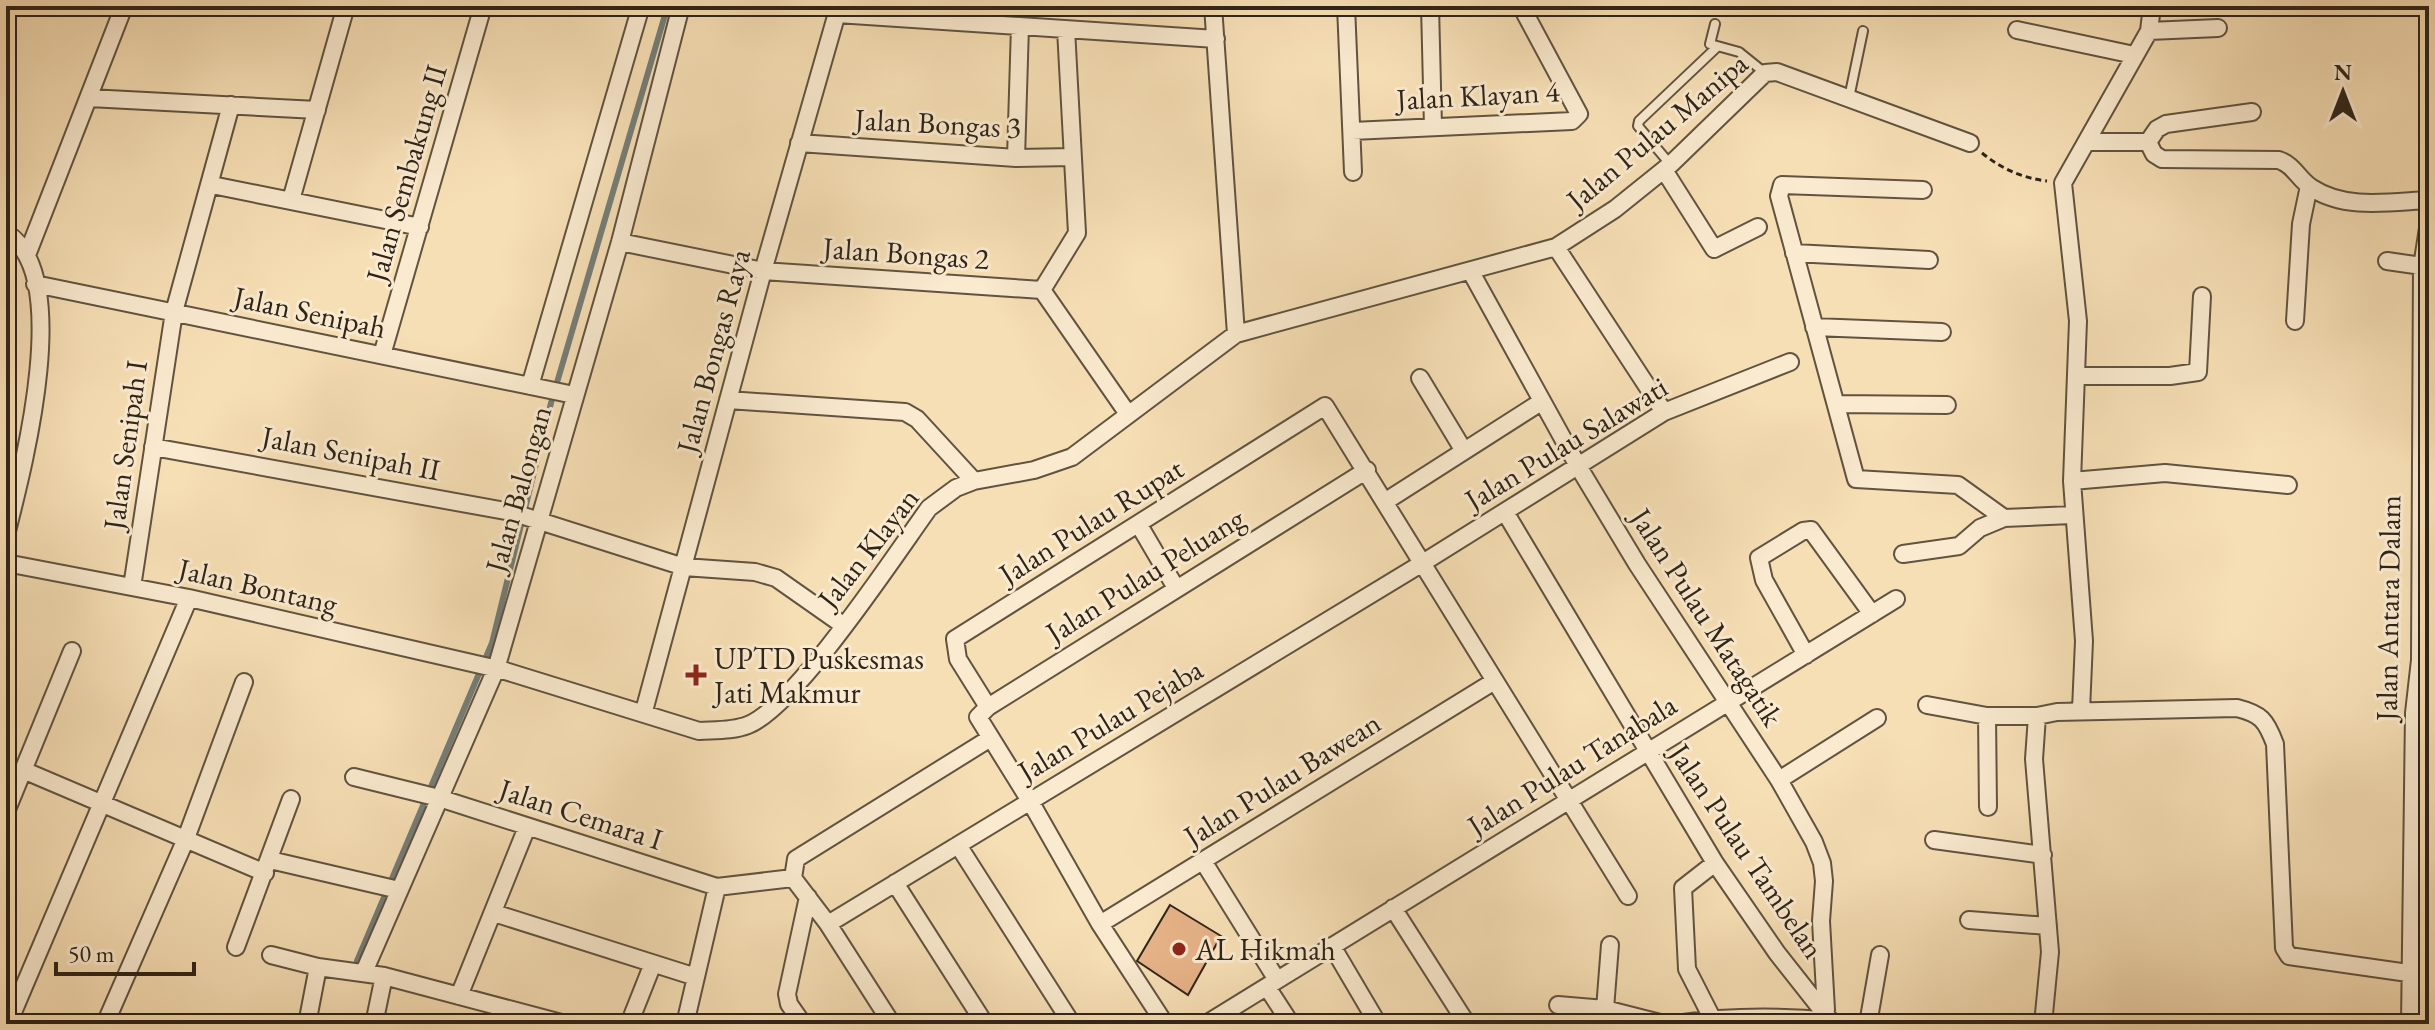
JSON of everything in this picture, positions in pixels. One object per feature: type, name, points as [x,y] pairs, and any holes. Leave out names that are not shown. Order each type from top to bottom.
[{"type":"street","points":[[27,255],[124,6]]},
{"type":"street","points":[[291,200],[346,6]]},
{"type":"street","name":"Jalan Sembakung II","points":[[382,355],[483,6]]},
{"type":"street","points":[[534,387],[641,6]]},
{"type":"street","points":[[1213,6],[1236,334]]},
{"type":"street","points":[[1346,6],[1353,172]]},
{"type":"street","points":[[1430,6],[1433,127]]},
{"type":"street","name":"Jalan Klayan 4","points":[[1352,131],[1572,121],[1579,114],[1521,6]]},
{"type":"street","points":[[2081,710],[2084,641],[2072,515],[2077,376],[2075,281],[2063,183],[2149,31],[2152,6]]},
{"type":"street","name":"Jalan Balongan","points":[[364,972],[392,889],[486,666],[534,518],[568,393],[620,242],[674,7]]},
{"type":"street","points":[[838,10],[1216,39]]},
{"type":"street","name":"Jalan Bongas Raya","points":[[644,711],[763,271],[838,10]]},
{"type":"street","points":[[1016,158],[1020,26]]},
{"type":"street","points":[[2149,31],[2218,28]]},
{"type":"street","points":[[1066,29],[1077,233],[1042,290],[1128,414]]},
{"type":"street","points":[[2017,30],[2134,55]]},
{"type":"street","name":"Jalan Pulau Manipa","points":[[1471,272],[1556,247],[1615,209],[1667,167],[1765,73],[1777,72],[1970,143]]},
{"type":"street","points":[[89,98],[317,110]]},
{"type":"street","name":"Jalan Senipah I","points":[[132,587],[174,312],[212,185],[231,105]]},
{"type":"street","points":[[2148,142],[2157,129],[2166,124],[2252,112]]},
{"type":"street","points":[[2087,142],[2148,142]]},
{"type":"street","points":[[2148,142],[2154,154],[2162,159],[2279,160],[2291,164],[2309,186],[2337,200],[2428,200]]},
{"type":"street","name":"Jalan Bongas 3","points":[[799,143],[1016,158],[1073,157]]},
{"type":"street","points":[[1667,167],[1714,249],[1758,227]]},
{"type":"street","points":[[212,185],[420,227]]},
{"type":"street","points":[[1923,190],[1782,185],[1779,196],[1856,479],[1958,485],[2004,518]]},
{"type":"street","points":[[2295,321],[2301,224],[2309,186]]},
{"type":"street","name":"Jalan Antara Dalam","points":[[2410,1024],[2408,973],[2414,713],[2420,660],[2425,267],[2429,193]]},
{"type":"street","points":[[6,233],[20,244],[27,255],[35,284],[43,344],[30,436],[6,535]]},
{"type":"street","name":"Jalan Bongas 2","points":[[620,242],[763,271],[1042,290]]},
{"type":"street","points":[[1556,247],[1664,412]]},
{"type":"street","points":[[1794,253],[1929,260]]},
{"type":"street","points":[[2387,261],[2411,262],[2425,267]]},
{"type":"street","name":"Jalan Klayan","points":[[486,666],[644,711],[699,731],[733,729],[751,724],[786,696],[929,508],[956,488],[974,481],[1034,470],[1072,457],[1236,334],[1423,281],[1471,272]]},
{"type":"street","name":"Jalan Pulau Matagatik","points":[[1471,272],[1578,465],[1779,780],[1822,863],[1830,1019]]},
{"type":"street","name":"Jalan Senipah","points":[[35,284],[568,393]]},
{"type":"street","points":[[2077,376],[2170,376],[2198,372],[2202,296]]},
{"type":"street","points":[[1814,327],[1942,332]]},
{"type":"street","name":"Jalan Pulau Salawati","points":[[1421,564],[1664,412],[1790,362]]},
{"type":"street","points":[[1420,378],[1464,451]]},
{"type":"street","points":[[728,400],[905,412],[917,419],[974,481]]},
{"type":"street","points":[[1386,501],[1541,402]]},
{"type":"street","points":[[1836,404],[1947,405]]},
{"type":"street","name":"Jalan Pulau Rupat","points":[[988,707],[958,659],[955,639],[1321,408],[1325,406],[1331,411],[1367,470]]},
{"type":"street","name":"Jalan Senipah II","points":[[153,447],[511,512],[684,567],[755,572],[776,578],[843,625]]},
{"type":"street","points":[[1367,470],[1493,682],[1628,896]]},
{"type":"street","name":"Jalan Pulau Peluang","points":[[988,707],[1367,470]]},
{"type":"street","points":[[2072,481],[2178,474],[2288,485]]},
{"type":"street","name":"Jalan Pulau Tambelan","points":[[1505,512],[1715,863],[1777,953],[1830,1019]]},
{"type":"street","points":[[1903,554],[1959,546],[1980,528],[2004,518],[2072,515]]},
{"type":"street","points":[[1139,525],[1176,588]]},
{"type":"street","points":[[1806,655],[1764,580],[1759,558],[1803,531],[1811,530],[1819,536],[1872,614]]},
{"type":"street","name":"Jalan Bontang","points":[[6,563],[189,598],[486,666]]},
{"type":"street","name":"Jalan Pulau Pejaba","points":[[828,924],[1421,564]]},
{"type":"street","points":[[8,1024],[189,598]]},
{"type":"street","name":"Jalan Pulau Tanabala","points":[[1206,1024],[1646,750],[1896,599]]},
{"type":"street","points":[[6,812],[72,651]]},
{"type":"street","points":[[105,1024],[185,841],[244,682]]},
{"type":"street","name":"Jalan Pulau Bawean","points":[[1100,924],[1493,682]]},
{"type":"street","points":[[1927,705],[1987,716],[2037,716],[2081,710],[2237,708],[2258,713],[2267,723],[2275,744],[2284,948],[2289,956],[2408,973]]},
{"type":"street","points":[[988,707],[979,713],[977,720],[1030,801],[1100,924],[1165,1024]]},
{"type":"street","points":[[1987,716],[1988,807]]},
{"type":"street","points":[[2037,716],[2034,759],[2050,952],[2043,1024]]},
{"type":"street","points":[[1779,780],[1877,718]]},
{"type":"street","points":[[892,1024],[828,924],[793,878],[796,859],[989,739]]},
{"type":"street","points":[[23,770],[185,841],[267,867],[392,889]]},
{"type":"street","name":"Jalan Cemara I","points":[[354,777],[431,796],[717,887],[793,878]]},
{"type":"street","points":[[236,947],[291,799]]},
{"type":"street","points":[[459,996],[527,827]]},
{"type":"street","points":[[1934,840],[2043,855]]},
{"type":"street","points":[[958,845],[1072,1024]]},
{"type":"street","points":[[1203,861],[1291,1024]]},
{"type":"street","points":[[1712,1018],[1687,969],[1683,888],[1715,863]]},
{"type":"street","points":[[895,883],[985,1024]]},
{"type":"street","points":[[685,1024],[717,887]]},
{"type":"street","points":[[803,1024],[789,1004],[787,994],[808,897]]},
{"type":"street","points":[[1393,908],[1467,1024]]},
{"type":"street","points":[[494,913],[652,966],[696,977]]},
{"type":"street","points":[[1969,920],[2048,926]]},
{"type":"street","points":[[1605,1009],[1610,945]]},
{"type":"street","points":[[1332,946],[1378,1024]]},
{"type":"street","points":[[271,955],[318,967],[384,976],[539,1021],[565,1024]]},
{"type":"street","points":[[1868,1024],[1880,955]]},
{"type":"street","points":[[629,1024],[652,966]]},
{"type":"street","points":[[307,1024],[318,967]]},
{"type":"street","points":[[374,1024],[384,976]]},
{"type":"street","points":[[1558,1005],[1605,1009],[1664,1024]]},
{"type":"street","points":[[1676,1024],[1712,1018],[1830,1019]]},
{"type":"lane","points":[[1715,24],[1710,41],[1716,48],[1739,52],[1765,73]]},
{"type":"lane","points":[[1849,98],[1863,31]]},
{"type":"lane","points":[[1667,167],[1638,126],[1639,121],[1716,48]]},
{"type":"lane","points":[[2408,973],[2429,972]]},
{"type":"path","points":[[1970,143],[1997,165],[2029,179],[2063,183]]},
{"type":"building","name":"AL Hikmah","points":[[1170,905],[1221,936],[1188,995],[1137,961]]},
{"type":"waterway","points":[[357,961],[492,643],[551,403],[667,8]]},
{"type":"place","name":"UPTD Puskesmas Jati Makmur","points":[[696,675]]},
{"type":"place","name":"AL Hikmah","points":[[1179,949]]}]
